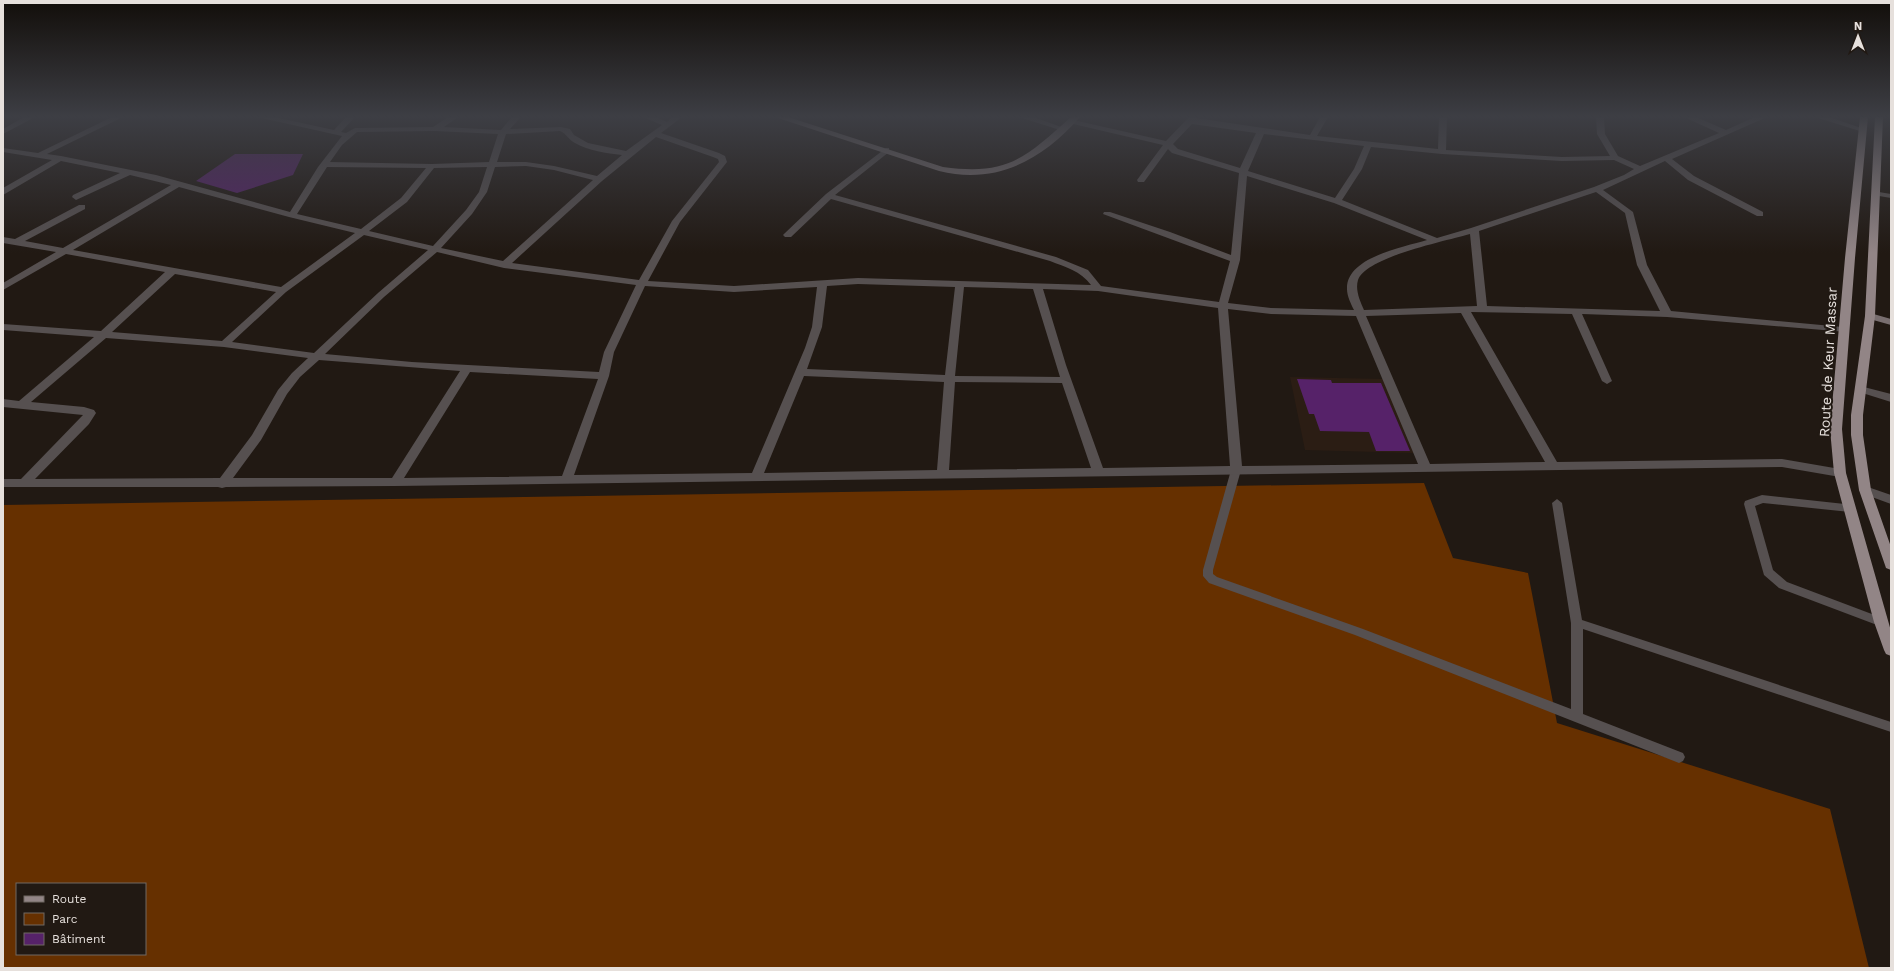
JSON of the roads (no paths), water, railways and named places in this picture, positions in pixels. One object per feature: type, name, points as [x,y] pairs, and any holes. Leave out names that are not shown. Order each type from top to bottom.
[{"type":"main road","name":"Route de Keur Massar","points":[[1860,162],[1843,330],[1836,429],[1840,473],[1881,622],[1891,650]]},
{"type":"main road","points":[[1877,162],[1870,316],[1857,415],[1857,435],[1865,490],[1891,565]]},
{"type":"street","points":[[3,192],[54,162]]},
{"type":"street","points":[[82,162],[130,172],[292,215],[504,265],[642,283],[734,289],[858,281],[1098,288],[1271,311],[1361,313],[1482,309],[1667,314],[1843,330]]},
{"type":"street","points":[[504,265],[618,162]]},
{"type":"street","points":[[566,479],[604,376],[609,352],[642,283],[676,221],[723,162]]},
{"type":"street","points":[[788,235],[829,196],[871,162]]},
{"type":"street","points":[[926,162],[954,171],[994,172],[1008,169],[1021,162]]},
{"type":"street","points":[[1141,180],[1154,162]]},
{"type":"street","points":[[1212,162],[1337,201],[1437,241]]},
{"type":"street","points":[[1236,470],[1223,305],[1235,260],[1243,172],[1247,162]]},
{"type":"street","points":[[1337,201],[1361,162]]},
{"type":"street","points":[[1625,162],[1640,169]]},
{"type":"street","points":[[1426,468],[1356,304],[1352,290],[1353,281],[1357,272],[1385,255],[1474,230],[1597,189],[1627,178],[1640,169],[1656,162]]},
{"type":"street","points":[[1671,162],[1691,178],[1760,214]]},
{"type":"street","points":[[292,215],[325,164],[432,166],[538,165],[598,179]]},
{"type":"street","points":[[222,484],[257,437],[282,392],[296,375],[315,356],[435,248],[469,212],[483,192],[491,165]]},
{"type":"street","points":[[224,344],[283,290],[404,200],[432,166]]},
{"type":"street","points":[[76,197],[130,172]]},
{"type":"street","points":[[3,287],[178,184]]},
{"type":"street","points":[[1597,189],[1629,212],[1642,265],[1667,314]]},
{"type":"street","points":[[829,196],[1053,259],[1081,270],[1092,277],[1098,288]]},
{"type":"street","points":[[17,242],[82,207]]},
{"type":"street","points":[[1107,214],[1167,234],[1235,260]]},
{"type":"street","points":[[1474,230],[1482,309]]},
{"type":"street","points":[[3,240],[63,252],[283,290]]},
{"type":"street","points":[[21,405],[103,334],[172,271]]},
{"type":"street","points":[[943,474],[949,379],[960,283]]},
{"type":"street","points":[[757,476],[817,327],[822,284]]},
{"type":"street","points":[[1037,286],[1066,380],[1098,472]]},
{"type":"street","points":[[1464,309],[1553,466]]},
{"type":"street","points":[[1576,311],[1607,381]]},
{"type":"street","points":[[1870,316],[1891,322]]},
{"type":"street","points":[[3,327],[224,344],[315,356],[467,368],[604,376]]},
{"type":"street","points":[[395,482],[467,368]]},
{"type":"street","points":[[799,372],[949,379],[1066,380]]},
{"type":"street","points":[[1860,389],[1891,398]]},
{"type":"street","points":[[3,402],[84,411],[90,413],[85,421],[24,483]]},
{"type":"street","points":[[3,484],[395,482],[1782,463],[1840,473]]},
{"type":"street","points":[[1865,490],[1891,500]]},
{"type":"lane","points":[[1876,193],[1891,196]]},
{"type":"lane","points":[[1236,470],[1208,570],[1208,576],[1213,580],[1360,632],[1679,757]]},
{"type":"lane","points":[[1850,508],[1762,499],[1749,504],[1768,572],[1774,579],[1783,585],[1881,622]]},
{"type":"lane","points":[[1557,503],[1577,624],[1578,717]]},
{"type":"lane","points":[[1577,624],[1891,727]]}]
